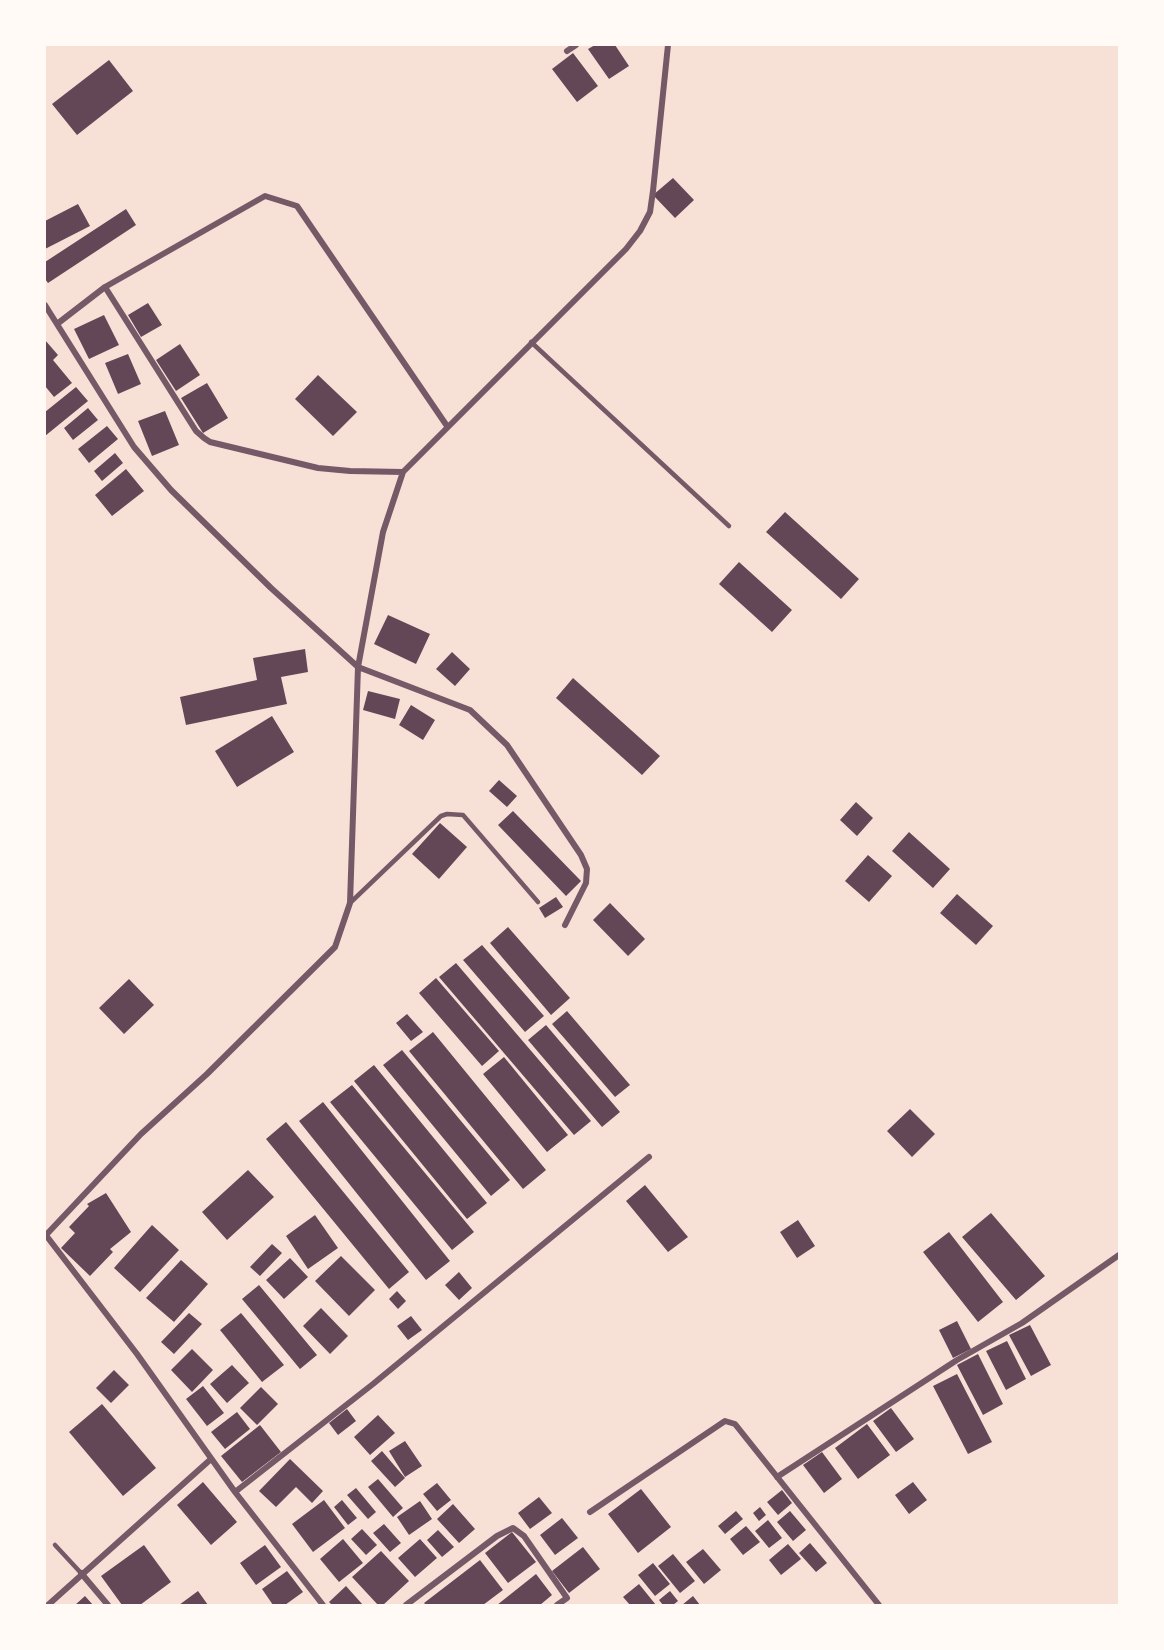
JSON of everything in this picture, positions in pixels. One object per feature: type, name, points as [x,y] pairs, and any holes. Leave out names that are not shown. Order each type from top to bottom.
[{"type":"street","points":[[567,51],[576,45]]},
{"type":"street","points":[[323,1605],[235,1492],[137,1354],[46,1235],[141,1134],[207,1074],[335,947],[350,903],[358,667],[383,532],[403,472],[626,249],[650,212],[668,45]]},
{"type":"street","points":[[57,324],[105,286],[265,196],[297,206],[447,426]]},
{"type":"street","points":[[105,286],[196,431],[210,442],[318,468],[403,472]]},
{"type":"street","points":[[45,305],[134,447],[171,490],[358,667],[470,710],[507,745],[581,855],[587,869],[586,883],[574,913],[565,925]]},
{"type":"street","points":[[235,1492],[373,1384],[649,1157]]},
{"type":"street","points":[[777,1477],[931,1377],[1022,1323],[1119,1255]]},
{"type":"street","points":[[590,1512],[725,1421],[735,1424],[879,1605]]},
{"type":"street","points":[[48,1605],[211,1459]]},
{"type":"street","points":[[406,1605],[497,1536],[513,1528],[524,1536],[567,1598],[557,1605]]},
{"type":"street","points":[[81,1574],[108,1605]]},
{"type":"lane","points":[[531,342],[729,526]]},
{"type":"lane","points":[[350,903],[441,816],[447,814],[463,815],[538,902]]},
{"type":"lane","points":[[55,1545],[81,1574]]},
{"type":"building","points":[[595,45],[615,45],[629,66],[609,79],[588,49]]},
{"type":"building","points":[[573,53],[598,86],[577,102],[552,69]]},
{"type":"building","points":[[109,60],[133,91],[77,135],[52,104]]},
{"type":"building","points":[[673,178],[694,200],[675,218],[653,195]]},
{"type":"building","points":[[78,204],[90,226],[45,249],[45,221]]},
{"type":"building","points":[[126,209],[136,225],[48,283],[45,279],[45,262]]},
{"type":"building","points":[[148,303],[162,325],[141,337],[128,315]]},
{"type":"building","points":[[104,315],[119,345],[89,359],[74,329]]},
{"type":"building","points":[[45,340],[58,355],[53,360],[72,383],[54,397],[45,386]]},
{"type":"building","points":[[180,344],[200,375],[176,391],[156,360]]},
{"type":"building","points":[[128,354],[141,384],[118,394],[105,363]]},
{"type":"building","points":[[318,375],[357,412],[333,436],[295,399]]},
{"type":"building","points":[[207,383],[228,418],[203,433],[181,398]]},
{"type":"building","points":[[76,387],[88,401],[45,436],[45,412]]},
{"type":"building","points":[[88,408],[98,420],[73,440],[64,428]]},
{"type":"building","points":[[165,411],[179,445],[152,456],[138,421]]},
{"type":"building","points":[[107,426],[118,439],[89,463],[78,449]]},
{"type":"building","points":[[115,453],[123,463],[102,481],[94,471]]},
{"type":"building","points":[[126,469],[144,491],[112,516],[95,495]]},
{"type":"building","points":[[785,512],[859,579],[841,599],[766,532]]},
{"type":"building","points":[[739,562],[792,610],[772,632],[719,584]]},
{"type":"building","points":[[388,615],[430,634],[416,664],[374,644]]},
{"type":"building","points":[[305,649],[308,672],[281,677],[287,704],[186,725],[180,697],[257,680],[253,658]]},
{"type":"building","points":[[452,652],[470,669],[455,686],[436,669]]},
{"type":"building","points":[[573,678],[660,756],[642,775],[556,698]]},
{"type":"building","points":[[368,691],[400,699],[395,719],[363,710]]},
{"type":"building","points":[[411,705],[435,720],[423,740],[399,725]]},
{"type":"building","points":[[272,716],[294,752],[237,787],[215,751]]},
{"type":"building","points":[[499,780],[517,796],[507,807],[489,791]]},
{"type":"building","points":[[856,802],[873,818],[857,836],[840,820]]},
{"type":"building","points":[[513,811],[581,881],[566,896],[498,825]]},
{"type":"building","points":[[440,823],[467,847],[439,879],[412,854]]},
{"type":"building","points":[[909,832],[950,869],[933,888],[892,851]]},
{"type":"building","points":[[868,855],[892,876],[869,902],[845,881]]},
{"type":"building","points":[[957,894],[993,926],[976,945],[940,913]]},
{"type":"building","points":[[556,897],[563,907],[545,918],[539,908]]},
{"type":"building","points":[[610,903],[645,939],[628,956],[593,920]]},
{"type":"building","points":[[508,927],[570,998],[551,1015],[490,943]]},
{"type":"building","points":[[482,945],[544,1016],[525,1032],[463,960]]},
{"type":"building","points":[[456,963],[591,1121],[574,1135],[439,977]]},
{"type":"building","points":[[436,978],[499,1051],[482,1066],[419,993]]},
{"type":"building","points":[[129,979],[154,1005],[124,1034],[99,1008]]},
{"type":"building","points":[[567,1011],[630,1085],[615,1097],[552,1024]]},
{"type":"building","points":[[407,1014],[423,1032],[411,1041],[396,1023]]},
{"type":"building","points":[[546,1025],[620,1112],[602,1127],[528,1040]]},
{"type":"building","points":[[433,1032],[546,1170],[523,1189],[409,1051]]},
{"type":"building","points":[[402,1050],[510,1180],[491,1196],[383,1065]]},
{"type":"building","points":[[504,1057],[568,1135],[547,1152],[483,1074]]},
{"type":"building","points":[[374,1065],[487,1203],[467,1219],[354,1081]]},
{"type":"building","points":[[352,1085],[474,1232],[452,1250],[330,1102]]},
{"type":"building","points":[[323,1102],[450,1261],[426,1280],[299,1121]]},
{"type":"building","points":[[910,1109],[935,1134],[912,1157],[887,1131]]},
{"type":"building","points":[[286,1122],[409,1272],[389,1289],[266,1139]]},
{"type":"building","points":[[248,1170],[274,1197],[227,1240],[202,1212]]},
{"type":"building","points":[[645,1185],[688,1237],[668,1252],[626,1201]]},
{"type":"building","points":[[106,1193],[131,1232],[110,1249],[113,1252],[90,1276],[61,1248],[75,1233],[69,1227],[89,1206],[87,1204]]},
{"type":"building","points":[[991,1213],[1045,1276],[1016,1300],[962,1237]]},
{"type":"building","points":[[315,1215],[338,1248],[308,1269],[286,1236]]},
{"type":"building","points":[[798,1220],[815,1246],[797,1258],[780,1232]]},
{"type":"building","points":[[152,1225],[179,1250],[140,1292],[114,1268]]},
{"type":"building","points":[[949,1232],[1003,1302],[978,1322],[923,1252]]},
{"type":"building","points":[[272,1244],[282,1253],[260,1276],[250,1267]]},
{"type":"building","points":[[341,1256],[375,1290],[349,1316],[315,1281]]},
{"type":"building","points":[[290,1258],[308,1277],[284,1299],[266,1280]]},
{"type":"building","points":[[181,1260],[208,1284],[174,1322],[146,1298]]},
{"type":"building","points":[[459,1272],[472,1288],[459,1300],[445,1285]]},
{"type":"building","points":[[259,1285],[317,1355],[300,1369],[242,1299]]},
{"type":"building","points":[[397,1291],[406,1301],[398,1309],[389,1299]]},
{"type":"building","points":[[321,1308],[348,1336],[330,1354],[303,1326]]},
{"type":"building","points":[[189,1313],[202,1324],[174,1354],[161,1342]]},
{"type":"building","points":[[241,1313],[284,1365],[262,1382],[220,1330]]},
{"type":"building","points":[[411,1316],[422,1330],[408,1340],[397,1326]]},
{"type":"building","points":[[957,1321],[971,1349],[953,1358],[939,1330]]},
{"type":"building","points":[[1030,1325],[1051,1365],[1031,1376],[1009,1335]]},
{"type":"building","points":[[1007,1341],[1026,1379],[1006,1390],[986,1351]]},
{"type":"building","points":[[192,1349],[213,1370],[192,1392],[171,1370]]},
{"type":"building","points":[[978,1354],[1003,1404],[983,1415],[957,1365]]},
{"type":"building","points":[[232,1365],[249,1383],[227,1403],[210,1384]]},
{"type":"building","points":[[114,1370],[129,1385],[111,1403],[96,1388]]},
{"type":"building","points":[[957,1374],[992,1442],[968,1454],[933,1386]]},
{"type":"building","points":[[203,1386],[224,1413],[207,1426],[186,1399]]},
{"type":"building","points":[[261,1387],[278,1404],[257,1425],[240,1408]]},
{"type":"building","points":[[102,1404],[156,1468],[123,1496],[69,1432]]},
{"type":"building","points":[[891,1408],[914,1439],[896,1452],[873,1421]]},
{"type":"building","points":[[347,1409],[356,1421],[338,1435],[329,1423]]},
{"type":"building","points":[[237,1412],[250,1429],[225,1449],[211,1432]]},
{"type":"building","points":[[378,1415],[395,1433],[370,1455],[354,1437]]},
{"type":"building","points":[[867,1424],[890,1455],[858,1479],[835,1448]]},
{"type":"building","points":[[260,1425],[281,1452],[242,1482],[221,1456]]},
{"type":"building","points":[[405,1441],[422,1466],[405,1477],[389,1451]]},
{"type":"building","points":[[382,1451],[405,1478],[395,1487],[371,1461]]},
{"type":"building","points":[[822,1452],[842,1479],[824,1493],[803,1465]]},
{"type":"building","points":[[290,1459],[323,1491],[312,1503],[296,1487],[276,1507],[259,1491]]},
{"type":"building","points":[[378,1479],[403,1508],[393,1517],[368,1487]]},
{"type":"building","points":[[203,1482],[237,1522],[211,1545],[177,1505]]},
{"type":"building","points":[[913,1482],[927,1500],[909,1514],[895,1495]]},
{"type":"building","points":[[437,1483],[451,1500],[437,1511],[423,1494]]},
{"type":"building","points":[[356,1488],[376,1512],[368,1519],[347,1495]]},
{"type":"building","points":[[641,1489],[671,1527],[638,1553],[608,1514]]},
{"type":"building","points":[[782,1490],[792,1503],[778,1515],[767,1502]]},
{"type":"building","points":[[539,1497],[552,1513],[530,1529],[518,1513]]},
{"type":"building","points":[[324,1500],[345,1528],[313,1552],[292,1524]]},
{"type":"building","points":[[342,1500],[357,1518],[348,1525],[334,1507]]},
{"type":"building","points":[[420,1501],[432,1519],[409,1535],[397,1517]]},
{"type":"building","points":[[453,1504],[475,1529],[459,1543],[437,1519]]},
{"type":"building","points":[[760,1507],[766,1515],[759,1521],[753,1513]]},
{"type":"building","points":[[736,1511],[743,1519],[725,1534],[718,1526]]},
{"type":"building","points":[[790,1511],[806,1530],[793,1541],[777,1522]]},
{"type":"building","points":[[562,1518],[578,1538],[555,1555],[540,1535]]},
{"type":"building","points":[[768,1520],[782,1538],[769,1548],[755,1531]]},
{"type":"building","points":[[384,1524],[401,1543],[390,1552],[373,1533]]},
{"type":"building","points":[[746,1526],[760,1542],[743,1555],[730,1539]]},
{"type":"building","points":[[362,1529],[377,1545],[366,1555],[351,1539]]},
{"type":"building","points":[[438,1530],[454,1547],[442,1557],[427,1540]]},
{"type":"building","points":[[512,1532],[536,1562],[508,1583],[485,1553]]},
{"type":"building","points":[[343,1539],[363,1563],[339,1582],[320,1559]]},
{"type":"building","points":[[420,1539],[437,1558],[415,1577],[398,1558]]},
{"type":"building","points":[[810,1543],[827,1563],[816,1572],[799,1553]]},
{"type":"building","points":[[788,1544],[801,1559],[781,1575],[769,1560]]},
{"type":"building","points":[[144,1545],[171,1582],[140,1605],[122,1605],[101,1576]]},
{"type":"building","points":[[265,1545],[281,1567],[256,1585],[240,1563]]},
{"type":"building","points":[[583,1547],[600,1569],[569,1593],[552,1571]]},
{"type":"building","points":[[703,1549],[721,1570],[704,1584],[686,1562]]},
{"type":"building","points":[[381,1551],[409,1581],[383,1605],[378,1605],[352,1577]]},
{"type":"building","points":[[673,1554],[695,1581],[680,1593],[658,1566]]},
{"type":"building","points":[[480,1560],[503,1590],[483,1605],[426,1605],[424,1603]]},
{"type":"building","points":[[653,1563],[670,1584],[655,1596],[638,1575]]},
{"type":"building","points":[[287,1571],[303,1592],[285,1605],[273,1605],[262,1589]]},
{"type":"building","points":[[536,1574],[552,1595],[540,1605],[497,1605]]},
{"type":"building","points":[[639,1584],[656,1605],[630,1605],[623,1597]]},
{"type":"building","points":[[346,1586],[363,1605],[332,1605],[329,1602]]},
{"type":"building","points":[[198,1591],[208,1605],[179,1605]]},
{"type":"building","points":[[670,1591],[678,1601],[673,1605],[663,1605],[659,1600]]},
{"type":"building","points":[[85,1596],[93,1605],[75,1605]]},
{"type":"building","points":[[693,1596],[700,1605],[682,1605]]}]
